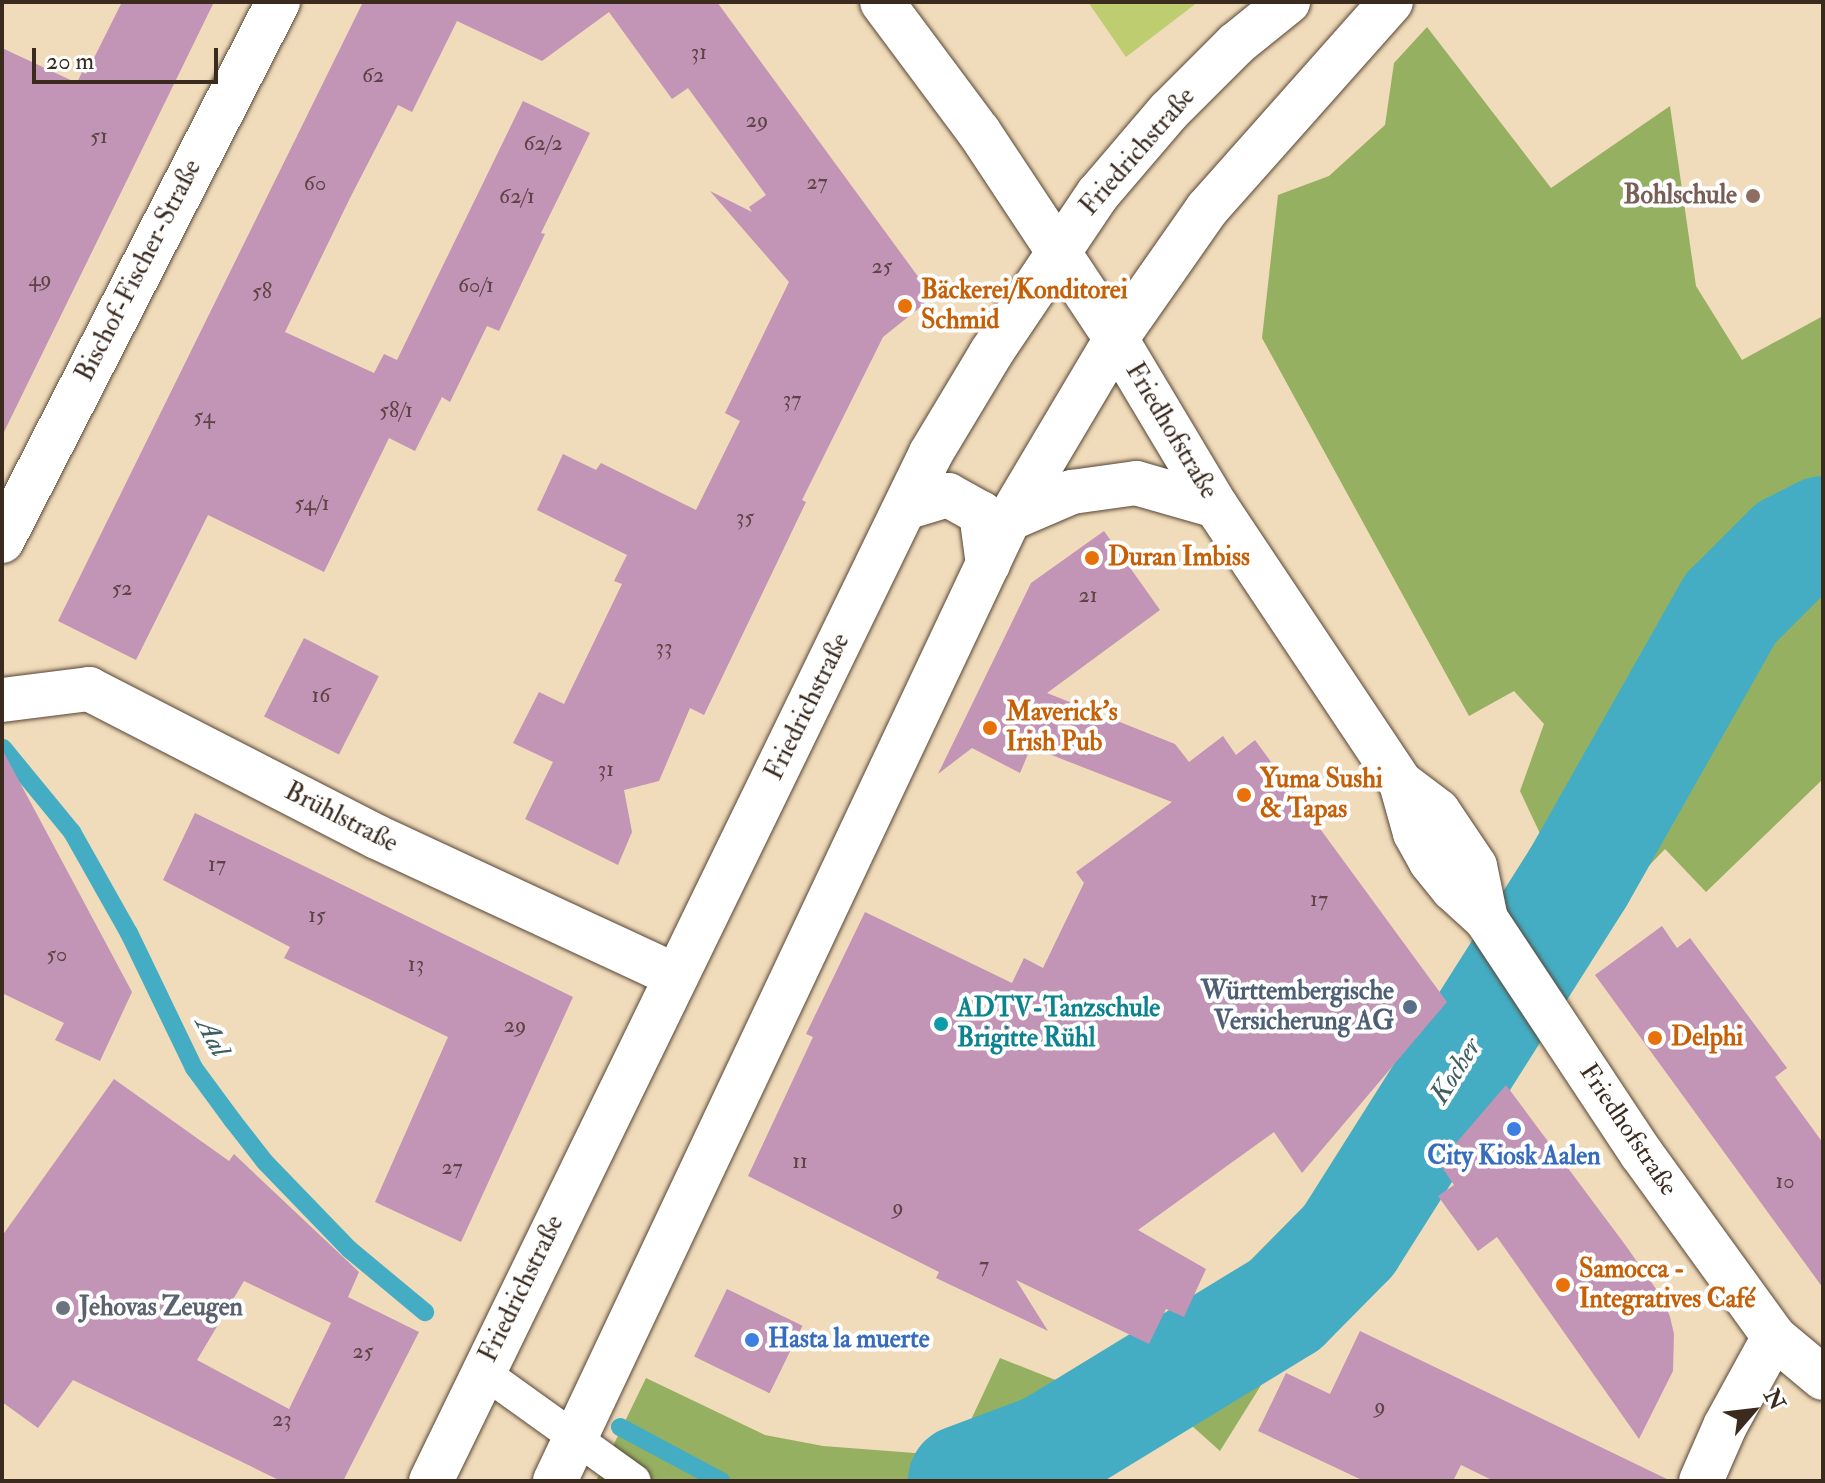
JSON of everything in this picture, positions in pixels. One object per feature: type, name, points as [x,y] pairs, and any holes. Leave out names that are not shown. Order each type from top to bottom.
[{"type":"main road","name":"Bischof-Fischer-Straße","points":[[2,541],[278,2]]},
{"type":"main road","name":"Friedhofstraße","points":[[882,2],[979,132],[1059,249],[1216,506],[1401,783],[1415,833],[1431,862],[1494,930],[1641,1153],[1774,1337],[1823,1378]]},
{"type":"main road","name":"Friedrichstraße","points":[[431,1481],[931,453],[1059,249],[1098,194],[1169,111],[1236,44],[1288,2]]},
{"type":"main road","points":[[555,1481],[1009,519],[1116,339],[1207,209],[1391,2]]},
{"type":"main road","points":[[1009,519],[1072,492],[1136,483],[1216,506]]},
{"type":"main road","points":[[905,508],[948,495],[981,513],[988,565]]},
{"type":"main road","name":"Brühlstraße","points":[[2,700],[89,689],[377,837],[676,976]]},
{"type":"main road","points":[[1701,1481],[1725,1426],[1774,1337]]},
{"type":"lane","points":[[482,1371],[635,1481]]},
{"type":"green space","points":[[1088,2],[1198,2],[1126,57]]},
{"type":"green space","points":[[1427,27],[1551,188],[1670,106],[1696,286],[1742,360],[1823,316],[1823,779],[1706,892],[1665,849],[1616,900],[1559,874],[1520,791],[1544,724],[1514,691],[1469,716],[1262,338],[1278,195],[1329,176],[1385,125],[1394,63]]},
{"type":"green space","points":[[1426,1067],[1482,1102],[1431,1166],[1439,1194],[1268,1374],[1220,1451],[1171,1407],[1040,1481],[596,1481],[646,1378],[765,1435],[823,1446],[954,1456],[1000,1358],[1083,1391],[1240,1306],[1305,1248]]},
{"type":"building","points":[[122,2],[214,2],[2,436],[2,48],[77,83],[82,72],[86,74]]},
{"type":"building","points":[[363,2],[717,2],[933,297],[883,337],[802,500],[806,502],[704,715],[690,708],[659,781],[624,790],[632,832],[618,865],[525,819],[553,762],[513,743],[539,692],[564,704],[622,584],[614,581],[627,555],[537,510],[563,454],[596,470],[601,463],[696,510],[740,421],[725,413],[789,282],[710,191],[752,212],[749,207],[766,195],[688,88],[672,99],[609,12],[542,61],[457,21],[412,112],[398,105],[350,198],[285,332],[374,373],[384,354],[397,360],[523,101],[590,133],[541,233],[545,234],[499,331],[487,326],[450,402],[442,397],[415,451],[389,438],[324,572],[208,515],[136,660],[58,621]]},
{"type":"building","points":[[1104,531],[1160,610],[1047,693],[1175,744],[1189,762],[1223,736],[1236,755],[1255,740],[1447,1002],[1302,1173],[1274,1132],[1138,1230],[1206,1269],[1184,1317],[1166,1309],[1149,1344],[1016,1280],[1048,1331],[936,1278],[939,1272],[748,1176],[813,1037],[806,1034],[865,912],[1012,983],[1024,958],[1043,968],[1084,883],[1076,872],[1172,802],[1031,747],[1020,773],[972,748],[938,774],[1031,583]]},
{"type":"building","points":[[304,638],[379,676],[339,755],[264,716]]},
{"type":"building","points":[[2,749],[132,992],[100,1061],[55,1040],[64,1023],[2,993]]},
{"type":"building","points":[[195,813],[573,997],[461,1242],[375,1202],[448,1037],[284,958],[290,947],[163,880]]},
{"type":"building","points":[[1662,926],[1677,948],[1690,938],[1787,1068],[1775,1077],[1823,1143],[1823,1288],[1595,975]]},
{"type":"building","points":[[114,1079],[229,1161],[234,1154],[359,1272],[348,1297],[419,1332],[343,1481],[281,1481],[73,1380],[38,1428],[2,1402],[2,1236]],"holes":[[[244,1281],[331,1323],[289,1409],[197,1360]]]},
{"type":"building","points":[[1506,1085],[1626,1246],[1663,1299],[1670,1317],[1674,1334],[1673,1371],[1639,1439],[1497,1237],[1478,1251],[1438,1196],[1454,1185],[1439,1163]]},
{"type":"building","points":[[727,1289],[802,1326],[770,1393],[694,1356]]},
{"type":"building","points":[[1360,1331],[1671,1481],[1494,1481],[1461,1465],[1453,1481],[1364,1481],[1258,1431],[1286,1373],[1330,1394]]},
{"type":"waterway","name":"Kocher","points":[[964,1481],[1049,1449],[1285,1305],[1349,1240],[1578,878],[1731,608],[1790,549],[1823,532]]},
{"type":"waterway","name":"Aal","points":[[3,748],[72,832],[129,933],[194,1068],[233,1121],[265,1162],[349,1249],[425,1312]]},
{"type":"waterway","name":"Aal","points":[[620,1427],[721,1481]]},
{"type":"place","name":"Bohlschule","points":[[1753,196]]},
{"type":"place","name":"Bäckerei/Konditorei Schmid","points":[[905,306]]},
{"type":"place","name":"Duran Imbiss","points":[[1092,558]]},
{"type":"place","name":"Maverick's Irish Pub","points":[[990,728]]},
{"type":"place","name":"Yuma Sushi & Tapas","points":[[1244,795]]},
{"type":"place","name":"Württembergische Versicherung AG","points":[[1410,1007]]},
{"type":"place","name":"ADTV-Tanzschule Brigitte Rühl","points":[[941,1024]]},
{"type":"place","name":"Delphi","points":[[1655,1038]]},
{"type":"place","name":"City Kiosk Aalen","points":[[1514,1129]]},
{"type":"place","name":"Samocca - Integratives Café","points":[[1563,1285]]},
{"type":"place","name":"Jehovas Zeugen","points":[[63,1308]]},
{"type":"place","name":"Hasta la muerte","points":[[752,1340]]}]
